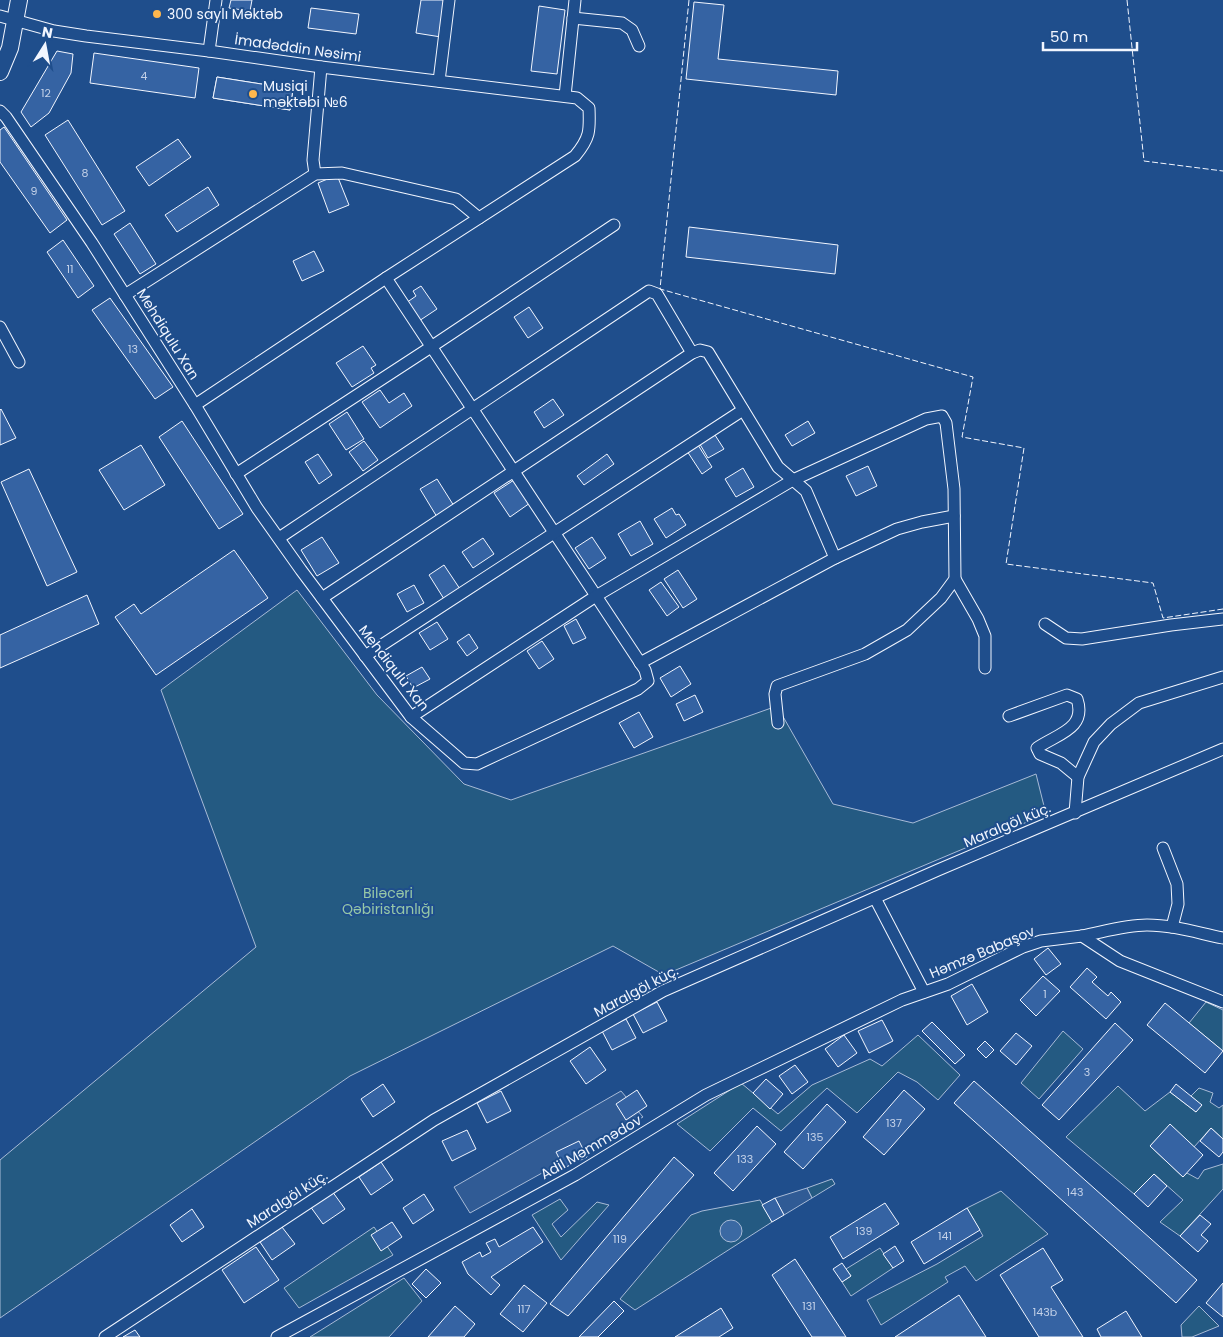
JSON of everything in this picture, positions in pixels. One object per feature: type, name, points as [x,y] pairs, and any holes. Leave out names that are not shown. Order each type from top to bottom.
[{"type":"main road","points":[[0,72],[10,48],[8,18],[19,0]]},
{"type":"street","points":[[209,51],[216,0]]},
{"type":"street","points":[[439,82],[449,0]]},
{"type":"street","points":[[565,96],[575,0]]},
{"type":"street","name":"İmadəddin Nəsimi","points":[[8,18],[86,36],[577,98],[588,108],[590,125],[586,142],[575,156],[479,218]]},
{"type":"street","points":[[573,18],[622,23],[632,30],[639,46]]},
{"type":"street","points":[[315,174],[313,160],[321,67]]},
{"type":"street","name":"Mehdiqulu Xan","points":[[0,111],[92,243],[195,405],[257,508],[322,598],[411,717],[464,763],[477,764],[638,689],[648,681],[645,670],[386,278]]},
{"type":"street","points":[[125,295],[315,174],[342,173],[456,199],[479,218],[195,405]]},
{"type":"street","points":[[236,474],[614,225]]},
{"type":"street","points":[[279,538],[649,291],[657,294],[692,353]]},
{"type":"street","points":[[0,327],[19,362]]},
{"type":"street","points":[[322,598],[692,353],[700,350],[708,352],[778,467],[806,491],[835,558]]},
{"type":"street","points":[[365,656],[743,410]]},
{"type":"street","points":[[411,717],[596,596],[793,480],[926,419],[942,416],[946,423],[954,488],[954,579],[978,619],[985,636],[985,668]]},
{"type":"street","points":[[640,663],[835,558],[897,529],[954,516]]},
{"type":"street","points":[[778,722],[775,694],[777,686],[865,654],[907,630],[941,598],[954,579]]},
{"type":"street","points":[[1045,624],[1066,638],[1082,639],[1223,619]]},
{"type":"street","points":[[1075,813],[1078,777],[1094,742],[1111,724],[1139,704],[1223,677]]},
{"type":"street","points":[[1009,716],[1067,695],[1077,699],[1080,708],[1074,726],[1037,748],[1040,754],[1061,763],[1078,777]]},
{"type":"street","name":"Maralgöl küç.","points":[[105,1337],[434,1120],[664,991],[875,898],[1223,749]]},
{"type":"street","points":[[1163,848],[1177,884],[1178,904],[1172,927]]},
{"type":"street","points":[[875,898],[924,992]]},
{"type":"street","name":"Həmzə Babaşov","points":[[924,992],[948,984],[1023,947],[1041,941],[1146,925],[1172,927],[1223,938]]},
{"type":"street","points":[[1082,936],[1120,962],[1223,1002]]},
{"type":"street","name":"Adil Məmmədov","points":[[277,1337],[575,1175],[706,1095],[902,1000],[924,992]]},
{"type":"green space","name":"Biləcəri Qəbiristanlığı","points":[[297,590],[377,695],[464,784],[511,800],[777,706],[833,804],[913,823],[1036,774],[1046,814],[664,975],[613,946],[350,1076],[0,1318],[0,1160],[256,947],[161,690]]},
{"type":"green space","points":[[1206,1002],[1223,1010],[1223,1051],[1189,1023]]},
{"type":"green space","points":[[1063,1031],[1083,1049],[1039,1099],[1021,1083]]},
{"type":"green space","points":[[918,1035],[960,1075],[938,1100],[917,1082],[898,1072],[857,1113],[827,1088],[781,1131],[753,1108],[710,1151],[677,1124],[741,1083],[778,1114],[812,1085],[870,1059],[882,1066]]},
{"type":"green space","points":[[1118,1086],[1145,1111],[1170,1092],[1196,1112],[1201,1105],[1191,1096],[1199,1088],[1213,1093],[1210,1102],[1219,1108],[1223,1105],[1223,1139],[1211,1128],[1194,1147],[1170,1125],[1150,1146],[1183,1177],[1187,1173],[1198,1179],[1204,1170],[1223,1164],[1223,1189],[1180,1236],[1160,1222],[1183,1200],[1154,1174],[1134,1194],[1066,1137]]},
{"type":"green space","points":[[832,1179],[835,1184],[812,1198],[807,1188]]},
{"type":"green space","points":[[1001,1191],[1048,1234],[976,1281],[965,1266],[945,1277],[948,1282],[881,1325],[867,1300],[937,1264],[983,1236],[967,1208]]},
{"type":"green space","points":[[560,1199],[568,1210],[552,1224],[561,1237],[597,1202],[609,1205],[561,1260],[532,1215]]},
{"type":"green space","points":[[760,1200],[772,1222],[635,1310],[620,1299],[691,1215],[702,1211]]},
{"type":"green space","points":[[374,1227],[393,1255],[299,1308],[284,1288]]},
{"type":"green space","points":[[880,1248],[893,1268],[851,1296],[842,1282],[851,1276],[846,1269]]},
{"type":"green space","points":[[404,1278],[422,1301],[389,1337],[310,1337]]},
{"type":"green space","points":[[1199,1306],[1219,1326],[1192,1337],[1182,1337],[1181,1325]]},
{"type":"shaded area","points":[[621,1091],[643,1117],[470,1213],[454,1187]]},
{"type":"shaded area","points":[[807,1188],[812,1198],[784,1215],[775,1198]]},
{"type":"shaded area","points":[[731,1220],[739,1223],[742,1231],[739,1239],[731,1242],[723,1239],[720,1231],[723,1223]]},
{"type":"building","points":[[231,0],[252,0],[250,11],[229,8]]},
{"type":"building","points":[[421,0],[446,0],[441,37],[416,33]]},
{"type":"building","points":[[694,2],[724,5],[718,59],[838,71],[836,95],[686,79]]},
{"type":"building","points":[[539,6],[565,10],[557,74],[531,71]]},
{"type":"building","points":[[311,8],[359,14],[356,34],[308,28]]},
{"type":"building","points":[[57,51],[73,54],[71,73],[49,113],[31,127],[21,112]]},
{"type":"building","points":[[94,53],[199,68],[195,98],[90,83]]},
{"type":"building","name":"Musiqi məktəbi №6","points":[[217,77],[293,89],[290,110],[213,98]]},
{"type":"building","name":"Musiqi məktəbi №6","points":[[217,77],[293,89],[290,110],[213,98]]},
{"type":"building","points":[[68,120],[125,211],[102,225],[45,135]]},
{"type":"building","points":[[4,127],[67,220],[50,233],[0,162],[0,130]]},
{"type":"building","points":[[178,139],[191,157],[149,186],[136,167]]},
{"type":"building","points":[[337,175],[349,205],[329,213],[318,183]]},
{"type":"building","points":[[208,187],[219,205],[177,232],[165,215]]},
{"type":"building","points":[[130,223],[156,264],[140,274],[114,234]]},
{"type":"building","points":[[689,227],[838,245],[835,274],[686,257]]},
{"type":"building","points":[[63,240],[94,286],[78,298],[47,252]]},
{"type":"building","points":[[314,251],[324,271],[302,281],[293,261]]},
{"type":"building","points":[[421,286],[437,309],[419,321],[406,303],[416,296],[413,291]]},
{"type":"building","points":[[110,298],[173,387],[155,399],[92,310]]},
{"type":"building","points":[[529,307],[543,328],[528,338],[514,317]]},
{"type":"building","points":[[363,346],[376,365],[371,368],[374,373],[352,387],[336,363]]},
{"type":"building","points":[[380,390],[389,403],[404,393],[412,406],[380,428],[362,402]]},
{"type":"building","points":[[553,399],[564,415],[544,428],[534,412]]},
{"type":"building","points":[[0,410],[16,438],[0,445]]},
{"type":"building","points":[[347,412],[364,439],[346,450],[329,424]]},
{"type":"building","points":[[182,421],[243,514],[219,529],[159,437]]},
{"type":"building","points":[[808,421],[815,433],[792,446],[785,435]]},
{"type":"building","points":[[713,432],[724,449],[708,458],[698,441]]},
{"type":"building","points":[[364,441],[378,460],[363,471],[349,452]]},
{"type":"building","points":[[141,445],[165,485],[124,510],[99,470]]},
{"type":"building","points":[[698,445],[712,467],[702,474],[687,451]]},
{"type":"building","points":[[318,454],[332,475],[319,484],[305,462]]},
{"type":"building","points":[[607,454],[614,464],[584,485],[577,476]]},
{"type":"building","points":[[868,466],[877,486],[856,496],[846,476]]},
{"type":"building","points":[[743,468],[754,487],[736,497],[725,479]]},
{"type":"building","points":[[29,469],[77,572],[47,586],[1,482]]},
{"type":"building","points":[[437,479],[454,506],[437,517],[420,489]]},
{"type":"building","points":[[514,480],[530,503],[510,517],[494,493]]},
{"type":"building","points":[[672,508],[676,515],[679,514],[686,525],[666,538],[654,519]]},
{"type":"building","points":[[640,521],[653,544],[631,556],[618,534]]},
{"type":"building","points":[[322,537],[339,563],[317,576],[301,550]]},
{"type":"building","points":[[592,537],[606,558],[589,569],[575,548]]},
{"type":"building","points":[[483,538],[494,554],[473,568],[462,552]]},
{"type":"building","points":[[234,550],[268,598],[156,675],[115,617],[134,604],[141,614]]},
{"type":"building","points":[[444,565],[460,589],[444,599],[429,575]]},
{"type":"building","points":[[678,570],[697,599],[683,608],[664,579]]},
{"type":"building","points":[[661,582],[679,607],[667,616],[649,590]]},
{"type":"building","points":[[414,585],[424,603],[407,612],[397,594]]},
{"type":"building","points":[[87,595],[99,624],[0,668],[0,635]]},
{"type":"building","points":[[576,619],[586,638],[573,644],[564,626]]},
{"type":"building","points":[[437,622],[448,639],[430,650],[419,633]]},
{"type":"building","points":[[469,634],[478,648],[467,656],[457,642]]},
{"type":"building","points":[[542,641],[554,659],[539,669],[527,651]]},
{"type":"building","points":[[680,666],[691,684],[671,697],[660,678]]},
{"type":"building","points":[[422,667],[430,679],[413,688],[406,676]]},
{"type":"building","points":[[695,695],[703,712],[684,721],[676,704]]},
{"type":"building","points":[[639,712],[653,737],[634,748],[619,723]]},
{"type":"building","points":[[1048,948],[1061,964],[1046,975],[1034,959]]},
{"type":"building","points":[[1087,968],[1097,977],[1092,982],[1108,996],[1111,992],[1121,1002],[1106,1019],[1070,987]]},
{"type":"building","points":[[1043,976],[1060,991],[1036,1016],[1020,1000]]},
{"type":"building","points":[[972,984],[988,1012],[967,1025],[951,996]]},
{"type":"building","points":[[657,1002],[667,1021],[643,1033],[633,1014]]},
{"type":"building","points":[[1165,1003],[1223,1051],[1205,1073],[1147,1025]]},
{"type":"building","points":[[626,1019],[636,1038],[612,1050],[602,1031]]},
{"type":"building","points":[[882,1020],[893,1041],[869,1053],[858,1031]]},
{"type":"building","points":[[932,1022],[965,1055],[955,1064],[922,1031]]},
{"type":"building","points":[[1115,1023],[1133,1040],[1059,1120],[1042,1105]]},
{"type":"building","points":[[1016,1033],[1032,1046],[1016,1065],[1000,1051]]},
{"type":"building","points":[[844,1035],[857,1053],[838,1067],[825,1049]]},
{"type":"building","points":[[985,1041],[994,1050],[986,1058],[977,1049]]},
{"type":"building","points":[[590,1047],[606,1070],[586,1084],[570,1061]]},
{"type":"building","points":[[795,1065],[808,1082],[792,1094],[779,1076]]},
{"type":"building","points":[[766,1079],[783,1094],[770,1109],[753,1093]]},
{"type":"building","points":[[974,1081],[1197,1280],[1176,1303],[954,1103]]},
{"type":"building","points":[[383,1084],[395,1102],[373,1117],[361,1099]]},
{"type":"building","points":[[1176,1084],[1202,1105],[1196,1112],[1170,1092]]},
{"type":"building","points":[[637,1090],[647,1106],[626,1120],[616,1104]]},
{"type":"building","points":[[904,1090],[925,1109],[884,1155],[863,1137]]},
{"type":"building","points":[[501,1091],[511,1111],[487,1123],[477,1103]]},
{"type":"building","points":[[827,1104],[846,1122],[803,1169],[784,1152]]},
{"type":"building","points":[[1170,1124],[1203,1155],[1183,1177],[1150,1146]]},
{"type":"building","points":[[757,1126],[776,1144],[733,1191],[714,1173]]},
{"type":"building","points":[[1211,1128],[1223,1139],[1223,1152],[1219,1157],[1200,1141]]},
{"type":"building","points":[[467,1130],[476,1149],[452,1161],[442,1141]]},
{"type":"building","points":[[579,1141],[587,1157],[564,1168],[556,1152]]},
{"type":"building","points":[[674,1157],[694,1175],[568,1316],[550,1304]]},
{"type":"building","points":[[381,1162],[393,1180],[371,1195],[359,1177]]},
{"type":"building","points":[[1154,1174],[1167,1186],[1148,1207],[1134,1194]]},
{"type":"building","points":[[332,1191],[345,1209],[323,1224],[310,1206]]},
{"type":"building","points":[[424,1194],[434,1210],[413,1224],[403,1208]]},
{"type":"building","points":[[775,1198],[784,1215],[772,1222],[762,1205]]},
{"type":"building","points":[[885,1203],[899,1224],[843,1259],[830,1237]]},
{"type":"building","points":[[967,1208],[980,1230],[924,1264],[911,1242]]},
{"type":"building","points":[[192,1209],[204,1227],[182,1242],[170,1225]]},
{"type":"building","points":[[1200,1215],[1211,1224],[1201,1235],[1208,1241],[1198,1252],[1180,1236]]},
{"type":"building","points":[[392,1222],[402,1237],[381,1251],[371,1235]]},
{"type":"building","points":[[282,1227],[295,1244],[272,1260],[260,1242]]},
{"type":"building","points":[[533,1227],[543,1242],[491,1277],[500,1285],[491,1295],[468,1274],[462,1262],[480,1252],[482,1257],[491,1252],[486,1243],[495,1239],[499,1247]]},
{"type":"building","points":[[895,1246],[904,1261],[893,1268],[883,1254]]},
{"type":"building","points":[[256,1247],[279,1280],[244,1303],[222,1270]]},
{"type":"building","points":[[1043,1248],[1063,1280],[1051,1287],[1083,1337],[1039,1337],[1000,1275]]},
{"type":"building","points":[[795,1259],[846,1337],[812,1337],[772,1275]]},
{"type":"building","points":[[842,1263],[851,1276],[842,1282],[833,1269]]},
{"type":"building","points":[[426,1269],[441,1283],[426,1298],[412,1284]]},
{"type":"building","points":[[1223,1283],[1223,1317],[1206,1303]]},
{"type":"building","points":[[524,1285],[547,1303],[523,1332],[500,1314]]},
{"type":"building","points":[[959,1295],[986,1337],[895,1337]]},
{"type":"building","points":[[614,1301],[624,1311],[598,1337],[579,1337]]},
{"type":"building","points":[[455,1306],[475,1324],[464,1337],[428,1337]]},
{"type":"building","points":[[721,1308],[733,1328],[719,1337],[675,1337]]},
{"type":"building","points":[[1126,1311],[1142,1337],[1101,1337],[1097,1329]]},
{"type":"building","points":[[135,1330],[140,1337],[123,1337]]},
{"type":"fence","points":[[689,0],[660,289],[973,377],[962,437],[1024,448],[1006,564],[1153,583],[1163,618],[1223,609]]},
{"type":"fence","points":[[1127,0],[1144,161],[1223,171]]},
{"type":"place","name":"300 saylı Məktəb","points":[[157,14]]},
{"type":"place","name":"Musiqi məktəbi №6","points":[[253,94]]}]
